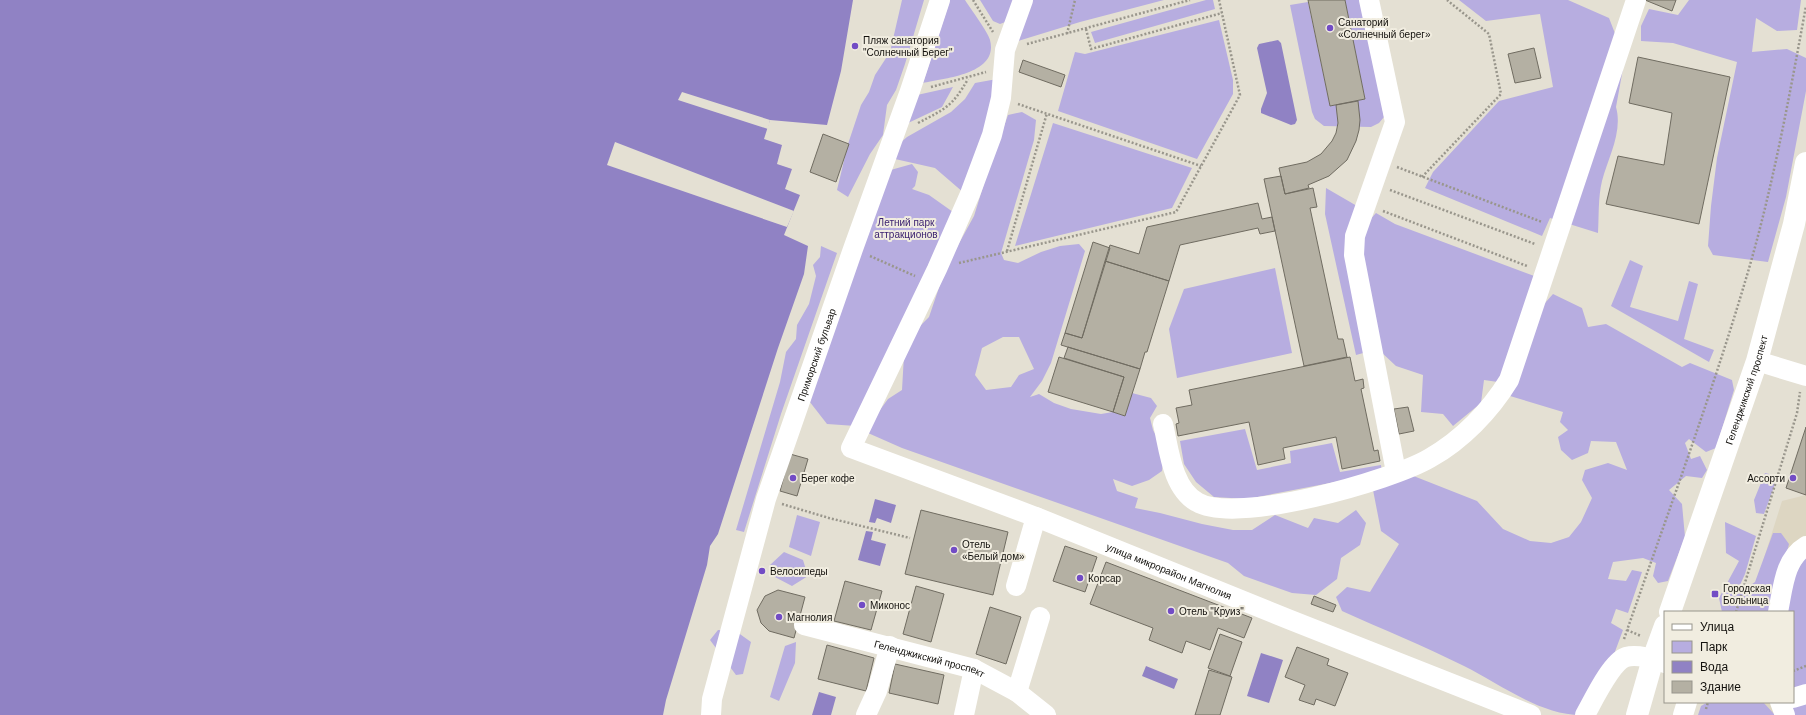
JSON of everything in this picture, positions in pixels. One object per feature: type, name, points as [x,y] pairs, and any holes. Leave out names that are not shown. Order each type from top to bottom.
[{"type":"main road","name":"Геленджикский проспект","points":[[1670,611],[1757,360],[1794,224],[1806,163]]},
{"type":"main road","points":[[1637,715],[1659,661],[1664,632]]},
{"type":"street","name":"Приморский бульвар","points":[[711,715],[712,699],[766,499],[853,249],[910,92],[940,0]]},
{"type":"street","points":[[934,276],[970,194],[992,135],[1001,98],[1004,58],[1023,0]]},
{"type":"street","points":[[1369,0],[1395,122],[1355,236],[1354,255],[1396,472]]},
{"type":"street","points":[[1163,424],[1175,476],[1183,489],[1196,502],[1219,510],[1267,506],[1322,496],[1360,486],[1429,459],[1447,448],[1496,401],[1508,380],[1518,356],[1544,273],[1636,0]]},
{"type":"street","name":"улица микрорайон Магнолия","points":[[934,276],[851,448],[1036,517],[1531,715]]},
{"type":"street","points":[[1757,360],[1804,376]]},
{"type":"street","points":[[1016,586],[1036,517]]},
{"type":"street","points":[[1778,611],[1789,566],[1794,556],[1806,546]]},
{"type":"street","points":[[1017,692],[1040,617]]},
{"type":"street","name":"Геленджикский проспект","points":[[804,625],[890,646],[974,669],[1017,692],[1046,715]]},
{"type":"street","points":[[866,715],[877,692],[890,646]]},
{"type":"street","points":[[1585,715],[1614,667],[1620,660],[1627,657],[1642,657],[1659,661]]},
{"type":"street","points":[[964,715],[974,669]]},
{"type":"street","points":[[1794,698],[1806,694]]},
{"type":"street","points":[[1683,715],[1687,703]]},
{"type":"street","points":[[1780,703],[1785,715]]},
{"type":"path","points":[[973,0],[1004,58]]},
{"type":"path","points":[[1067,34],[1075,0]]},
{"type":"path","points":[[910,92],[968,78],[1004,58],[1067,34],[1190,0]]},
{"type":"path","points":[[853,249],[934,276],[1007,251],[1176,212],[1240,95],[1219,0]]},
{"type":"path","points":[[1422,177],[1501,94],[1490,34],[1447,0]]},
{"type":"path","points":[[1614,667],[1692,450],[1750,266],[1770,190],[1806,6]]},
{"type":"path","points":[[1086,29],[1091,49],[1222,13]]},
{"type":"path","points":[[894,136],[946,108],[958,97],[968,78]]},
{"type":"path","points":[[1001,98],[1201,166]]},
{"type":"path","points":[[1007,251],[1047,113]]},
{"type":"path","points":[[1381,161],[1560,228]]},
{"type":"path","points":[[1374,183],[1552,250]]},
{"type":"path","points":[[1366,204],[1544,273]]},
{"type":"path","points":[[1736,611],[1797,413],[1804,376]]},
{"type":"path","points":[[766,499],[829,518],[910,538]]},
{"type":"path","points":[[1794,671],[1806,666]]},
{"type":"shaded area","points":[[1806,495],[1806,715],[1715,715],[1719,703],[1794,703],[1794,611],[1747,611],[1782,501]]},
{"type":"green space","points":[[902,0],[924,0],[896,90],[887,105],[883,135],[870,154],[848,197],[837,190],[848,144],[861,105],[869,92],[875,75],[890,52]]},
{"type":"green space","points":[[950,0],[965,0],[989,36],[991,51],[986,60],[979,67],[956,76],[923,83]]},
{"type":"green space","points":[[980,0],[1018,0],[1008,21],[1000,24],[993,21]]},
{"type":"green space","points":[[1032,0],[1164,0],[1080,22],[1018,41]]},
{"type":"green space","points":[[1206,0],[1213,0],[1215,9],[1095,43],[1091,32]]},
{"type":"green space","points":[[1345,0],[1363,0],[1384,117],[1379,123],[1371,127],[1324,126],[1315,119],[1312,112],[1290,5],[1308,2],[1330,106],[1365,99]]},
{"type":"green space","points":[[1459,0],[1568,0],[1609,18],[1616,36],[1626,52],[1616,107],[1618,126],[1614,145],[1601,187],[1598,233],[1550,218],[1542,236],[1425,188],[1433,172],[1499,101],[1553,87],[1540,14],[1486,21]]},
{"type":"green space","points":[[1689,0],[1801,0],[1797,30],[1777,31],[1756,18],[1752,52],[1787,49],[1806,58],[1806,91],[1786,197],[1768,262],[1713,255],[1708,246],[1717,158],[1737,62],[1673,43],[1641,41],[1641,26],[1649,9],[1678,15]]},
{"type":"green space","points":[[1219,20],[1233,80],[1233,94],[1197,159],[1058,111],[1075,52],[1085,54]]},
{"type":"green space","points":[[997,79],[986,136],[964,193],[935,168],[895,159],[899,144],[907,137],[951,112],[965,99],[975,83]]},
{"type":"green space","points":[[953,87],[942,107],[906,124],[917,95]]},
{"type":"green space","points":[[1022,112],[1036,120],[1034,140],[1001,253],[1004,260],[1018,263],[1041,252],[1060,246],[1079,244],[1085,251],[1051,363],[1042,381],[1030,397],[1039,394],[1054,403],[1071,409],[1101,414],[1113,412],[1125,416],[1132,393],[1151,398],[1157,406],[1150,418],[1153,430],[1159,441],[1163,462],[1162,471],[1149,480],[1132,486],[1113,479],[1117,491],[1138,498],[1135,508],[1233,530],[1252,530],[1275,515],[1308,528],[1314,518],[1338,523],[1356,510],[1366,523],[1360,545],[1341,558],[1337,579],[1316,595],[1292,593],[1244,576],[1228,563],[902,448],[868,433],[877,414],[888,399],[902,390],[904,355],[915,331],[929,317],[946,267],[974,216],[1008,115]],"holes":[[[1003,337],[1019,337],[1034,369],[1019,375],[1011,387],[986,390],[975,375],[982,348]]]},
{"type":"green space","points":[[1053,123],[1192,168],[1172,208],[1015,246]]},
{"type":"green space","name":"Летний парк аттракционов","points":[[912,164],[918,172],[915,186],[912,189],[929,195],[953,212],[856,426],[827,424],[806,397],[887,171]]},
{"type":"green space","points":[[1326,188],[1357,206],[1367,352],[1356,355],[1325,214]]},
{"type":"green space","points":[[1376,213],[1395,224],[1537,277],[1510,358],[1498,382],[1484,380],[1481,403],[1453,426],[1443,414],[1421,412],[1423,375],[1396,366],[1380,351],[1362,252],[1365,225]]},
{"type":"green space","points":[[821,246],[837,253],[781,414],[744,532],[736,530],[780,382],[786,352],[796,339],[797,325],[809,304],[816,276],[813,265],[820,257]]},
{"type":"green space","points":[[1630,260],[1643,266],[1630,307],[1678,321],[1689,281],[1698,284],[1684,339],[1714,350],[1709,362],[1611,306]]},
{"type":"green space","points":[[1275,268],[1292,353],[1177,378],[1169,329],[1184,289]]},
{"type":"green space","points":[[1553,294],[1582,308],[1588,327],[1606,324],[1682,367],[1690,363],[1732,380],[1734,390],[1716,448],[1706,452],[1689,439],[1685,443],[1691,459],[1700,456],[1707,470],[1702,478],[1686,476],[1669,490],[1682,504],[1685,537],[1668,581],[1658,583],[1653,576],[1656,563],[1643,558],[1613,562],[1608,579],[1626,581],[1632,570],[1642,572],[1628,613],[1616,609],[1611,623],[1623,630],[1613,657],[1581,715],[1566,714],[1535,704],[1449,659],[1342,611],[1336,597],[1347,587],[1370,592],[1399,544],[1381,531],[1373,490],[1411,475],[1477,501],[1503,529],[1530,541],[1551,543],[1569,537],[1581,522],[1592,498],[1582,480],[1585,470],[1608,463],[1627,470],[1616,442],[1591,441],[1588,453],[1572,460],[1561,450],[1558,437],[1568,430],[1560,422],[1563,412],[1510,396],[1537,312]]},
{"type":"green space","points":[[1245,429],[1257,470],[1291,463],[1290,451],[1332,443],[1340,472],[1381,465],[1382,473],[1247,499],[1214,497],[1196,482],[1184,464],[1180,441]]},
{"type":"green space","points":[[1765,473],[1778,476],[1764,514],[1756,513],[1754,500]]},
{"type":"green space","points":[[797,515],[820,522],[811,556],[789,547]]},
{"type":"green space","points":[[1725,522],[1756,536],[1745,574],[1735,596],[1755,582],[1773,533],[1781,533],[1789,544],[1773,607],[1774,611],[1722,611],[1719,598],[1739,561],[1726,553]]},
{"type":"green space","points":[[784,552],[803,560],[808,576],[792,586],[773,576],[770,565]]},
{"type":"green space","points":[[1806,556],[1806,715],[1777,715],[1792,703],[1794,703],[1794,611],[1787,611],[1790,583]]},
{"type":"green space","points":[[718,630],[737,632],[751,642],[743,674],[736,675],[710,640]]},
{"type":"green space","points":[[796,642],[795,663],[779,701],[770,697],[785,646]]},
{"type":"green space","points":[[1706,703],[1764,703],[1775,715],[1698,715],[1701,706]]},
{"type":"water","points":[[0,0],[853,0],[841,71],[827,125],[770,120],[764,139],[782,145],[777,164],[792,169],[785,189],[800,195],[784,235],[808,246],[804,274],[778,348],[718,534],[710,546],[707,565],[666,700],[663,715],[0,715]]},
{"type":"water","points":[[1278,40],[1281,43],[1297,120],[1295,124],[1291,125],[1261,113],[1267,93],[1257,48],[1259,44]]},
{"type":"water","points":[[875,499],[896,505],[891,523],[877,518],[875,523],[869,522]]},
{"type":"water","points":[[866,531],[873,532],[871,540],[886,544],[880,566],[858,560]]},
{"type":"water","points":[[1261,653],[1283,660],[1269,703],[1247,696]]},
{"type":"water","points":[[1146,666],[1178,679],[1174,689],[1142,676]]},
{"type":"water","points":[[819,692],[836,697],[831,715],[812,715]]},
{"type":"pier","points":[[682,92],[770,120],[768,129],[678,100]]},
{"type":"pier","points":[[615,142],[794,211],[787,227],[607,165]]},
{"type":"building","points":[[1308,0],[1345,0],[1365,99],[1330,106]]},
{"type":"building","points":[[1645,0],[1676,0],[1672,11]]},
{"type":"building","points":[[1534,48],[1541,78],[1515,83],[1508,54]]},
{"type":"building","points":[[1638,57],[1730,77],[1699,224],[1606,204],[1618,156],[1664,165],[1672,113],[1629,103]]},
{"type":"building","points":[[1023,60],[1065,75],[1061,87],[1019,72]]},
{"type":"building","points":[[1358,101],[1360,120],[1359,130],[1356,141],[1347,160],[1329,176],[1308,185],[1309,188],[1285,194],[1279,168],[1307,162],[1321,154],[1332,141],[1336,133],[1338,123],[1336,105]]},
{"type":"building","points":[[823,134],[849,144],[836,182],[810,172]]},
{"type":"building","points":[[1281,176],[1285,194],[1313,188],[1317,207],[1310,208],[1338,339],[1343,339],[1347,357],[1304,366],[1264,179]]},
{"type":"building","points":[[1258,203],[1262,219],[1272,217],[1275,231],[1260,234],[1258,228],[1180,245],[1169,281],[1105,261],[1110,245],[1139,254],[1147,227]]},
{"type":"building","points":[[1093,242],[1110,248],[1082,338],[1065,333]]},
{"type":"building","points":[[1105,261],[1169,281],[1147,352],[1145,352],[1140,369],[1061,345],[1065,333],[1082,338]]},
{"type":"building","points":[[1068,347],[1140,369],[1125,416],[1113,412],[1124,377],[1064,358]]},
{"type":"building","points":[[1059,357],[1124,377],[1113,412],[1048,392]]},
{"type":"building","points":[[1350,357],[1355,381],[1363,379],[1364,388],[1361,389],[1374,451],[1378,450],[1380,461],[1342,469],[1336,437],[1283,448],[1285,459],[1258,465],[1249,422],[1178,436],[1176,424],[1179,423],[1176,408],[1192,405],[1189,390]]},
{"type":"building","points":[[1408,407],[1414,431],[1399,434],[1394,409]]},
{"type":"building","points":[[1806,427],[1806,495],[1786,488]]},
{"type":"building","points":[[790,454],[808,459],[797,496],[780,491]]},
{"type":"building","points":[[921,510],[1008,532],[993,595],[905,574]]},
{"type":"building","points":[[1065,546],[1097,557],[1085,592],[1053,581]]},
{"type":"building","name":"Отель \"Круиз\"","points":[[1106,562],[1252,618],[1244,638],[1218,628],[1210,650],[1186,641],[1182,653],[1149,640],[1153,628],[1090,604]]},
{"type":"building","points":[[845,581],[882,591],[871,630],[834,621]]},
{"type":"building","points":[[916,586],[944,594],[931,642],[903,634]]},
{"type":"building","name":"Магнолия","points":[[778,590],[805,597],[794,638],[769,631],[761,623],[757,610],[765,596]]},
{"type":"building","points":[[1314,596],[1336,605],[1333,612],[1311,604]]},
{"type":"building","points":[[990,607],[1021,617],[1006,664],[976,654]]},
{"type":"building","points":[[1220,634],[1242,642],[1230,676],[1208,668]]},
{"type":"building","points":[[827,645],[874,658],[866,691],[818,679]]},
{"type":"building","points":[[1297,647],[1329,659],[1327,665],[1348,673],[1335,706],[1316,699],[1314,705],[1299,700],[1305,685],[1285,677]]},
{"type":"building","points":[[895,664],[944,675],[938,704],[889,693]]},
{"type":"building","points":[[1209,670],[1232,677],[1220,715],[1195,715]]},
{"type":"place","name":"Санаторий «Солнечный берег»","points":[[1330,28]]},
{"type":"place","name":"Пляж санатория \"Солнечный Берег\"","points":[[855,46]]},
{"type":"place","name":"Берег кофе","points":[[793,478]]},
{"type":"place","name":"Ассорти","points":[[1793,478]]},
{"type":"place","name":"Отель «Белый дом»","points":[[954,550]]},
{"type":"place","name":"Велосипеды","points":[[762,571]]},
{"type":"place","name":"Корсар","points":[[1080,578]]},
{"type":"place","name":"Городская Больница","points":[[1715,594]]},
{"type":"place","name":"Миконос","points":[[862,605]]},
{"type":"place","name":"Отель \"Круиз\"","points":[[1171,611]]},
{"type":"place","name":"Магнолия","points":[[779,617]]}]
